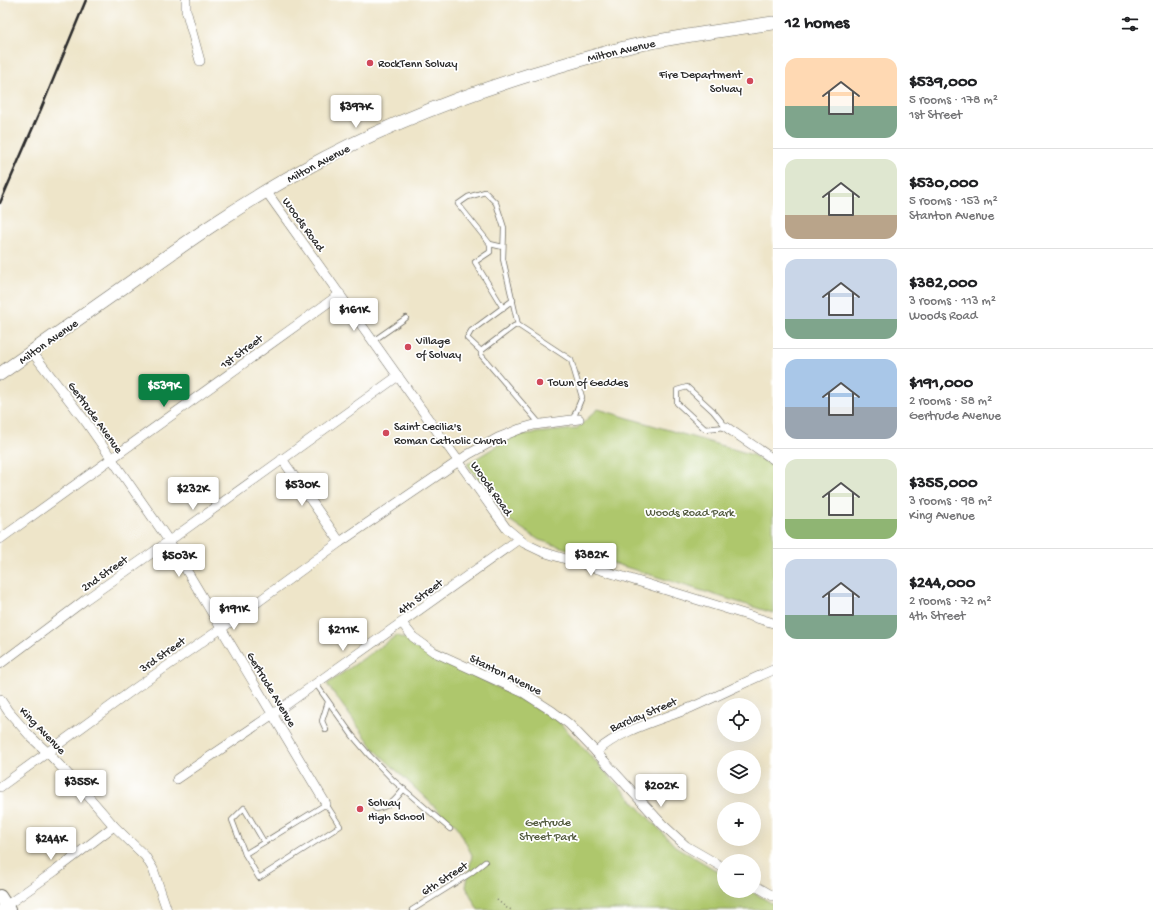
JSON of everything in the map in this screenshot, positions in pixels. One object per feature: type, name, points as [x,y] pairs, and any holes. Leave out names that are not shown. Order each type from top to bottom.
[{"type":"main road","name":"Milton Avenue","points":[[0,374],[208,227],[303,170],[374,134],[430,109],[482,90],[560,65],[632,46],[683,36],[773,23]]},
{"type":"street","points":[[186,0],[186,10],[200,61]]},
{"type":"street","name":"Woods Road","points":[[266,191],[506,528],[519,539],[543,552],[773,623]]},
{"type":"street","name":"1st Street","points":[[0,539],[340,294]]},
{"type":"street","name":"Gertrude Avenue","points":[[32,352],[86,422],[169,541],[326,804]]},
{"type":"street","name":"2nd Street","points":[[0,664],[85,600],[398,376]]},
{"type":"street","name":"3rd Street","points":[[0,787],[340,542],[468,454],[498,438],[520,429],[540,424],[576,419]]},
{"type":"street","points":[[726,427],[773,459]]},
{"type":"street","points":[[282,459],[340,542]]},
{"type":"street","name":"4th Street","points":[[177,779],[316,684],[519,539]]},
{"type":"street","name":"Stanton Avenue","points":[[402,623],[413,637],[434,652],[524,693],[552,711],[569,724],[596,752]]},
{"type":"street","name":"Barclay Street","points":[[596,752],[614,739],[631,730],[689,708],[773,670]]},
{"type":"street","name":"King Avenue","points":[[0,699],[8,711],[31,737],[82,789],[114,826],[145,856],[153,869],[167,910]]},
{"type":"street","points":[[596,752],[662,824],[686,846],[717,864]]},
{"type":"street","points":[[4,905],[55,871],[114,826]]},
{"type":"street","points":[[761,889],[773,896]]},
{"type":"lane","points":[[503,247],[490,244],[458,204],[468,197],[485,192],[496,203],[504,228],[503,259],[518,325],[570,360],[582,397],[576,419]]},
{"type":"lane","points":[[490,244],[490,252],[475,262],[503,308]]},
{"type":"lane","points":[[513,300],[471,331],[467,338],[481,351],[481,355],[540,424]]},
{"type":"lane","points":[[373,342],[406,318]]},
{"type":"lane","points":[[481,351],[514,326],[518,325]]},
{"type":"lane","points":[[687,387],[713,411],[726,427],[705,429],[677,403],[677,390],[687,387]]},
{"type":"lane","points":[[316,684],[360,745],[393,780],[450,829]]},
{"type":"lane","points":[[326,730],[322,721],[328,702]]},
{"type":"lane","points":[[371,804],[376,809],[393,803],[404,789]]},
{"type":"lane","points":[[245,854],[326,804],[340,826],[259,878],[245,854],[232,820],[244,808],[264,842]]},
{"type":"lane","name":"6th Street","points":[[412,910],[471,873],[485,862]]},
{"type":"path","points":[[497,900],[508,909],[512,910]]},
{"type":"green space","name":"Woods Road Park","points":[[598,409],[753,455],[773,466],[773,613],[539,540],[509,520],[467,464],[515,435],[576,429]]},
{"type":"green space","name":"Gertrude Street Park","points":[[397,635],[555,718],[675,846],[717,871],[717,898],[761,897],[773,904],[773,910],[478,910],[466,887],[472,855],[457,826],[443,815],[375,750],[327,684]]},
{"type":"railway","points":[[0,203],[86,0]]},
{"type":"place","name":"RockTenn Solvay","points":[[370,63]]},
{"type":"place","name":"Fire Department Solvay","points":[[750,81]]},
{"type":"place","name":"Village of Solvay","points":[[408,347]]},
{"type":"place","name":"Town of Geddes","points":[[540,382]]},
{"type":"place","name":"Saint Cecilia's Roman Catholic Church","points":[[386,433]]},
{"type":"place","name":"Solvay High School","points":[[360,809]]}]
